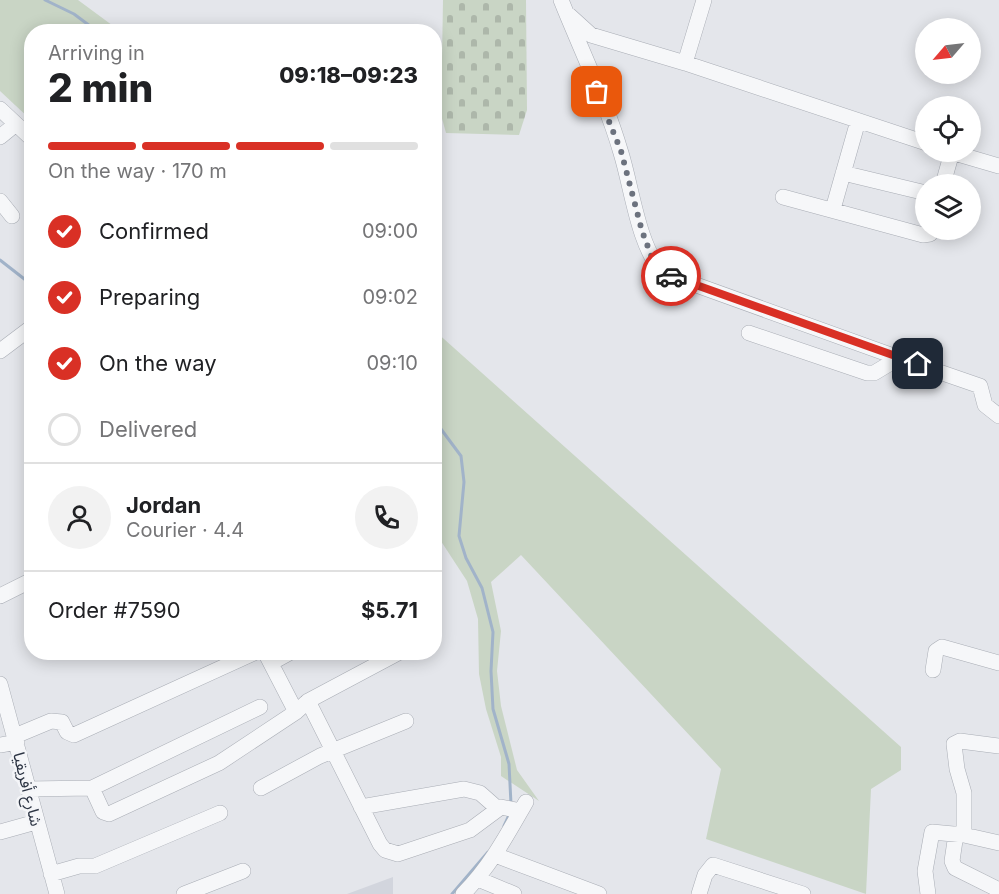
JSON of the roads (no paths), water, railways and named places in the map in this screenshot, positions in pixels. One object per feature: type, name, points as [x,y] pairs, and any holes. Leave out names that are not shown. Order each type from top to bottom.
[{"type":"street","points":[[685,63],[704,0]]},
{"type":"street","points":[[563,6],[591,34],[915,139]]},
{"type":"street","points":[[563,6],[621,151],[642,231],[655,266],[663,273],[980,387],[985,405],[999,416]]},
{"type":"street","points":[[0,109],[24,132]]},
{"type":"street","points":[[833,209],[858,121]]},
{"type":"street","points":[[0,137],[16,124]]},
{"type":"street","points":[[981,161],[999,166]]},
{"type":"street","points":[[843,173],[915,190]]},
{"type":"street","points":[[783,197],[915,233]]},
{"type":"street","points":[[0,201],[12,216]]},
{"type":"street","points":[[0,351],[24,333]]},
{"type":"street","points":[[749,333],[867,373],[874,373],[893,359],[899,358]]},
{"type":"street","points":[[0,596],[24,584]]},
{"type":"street","points":[[933,670],[936,651],[942,647],[999,663]]},
{"type":"street","points":[[0,745],[54,720],[62,722],[68,732],[74,735],[238,660]]},
{"type":"street","points":[[269,660],[296,712]]},
{"type":"street","points":[[92,788],[103,812],[109,814],[219,764],[296,712],[308,701],[385,660]]},
{"type":"street","name":"شارع أفريقيا","points":[[0,684],[57,894]]},
{"type":"street","points":[[308,701],[385,850],[398,854],[470,830],[512,807]]},
{"type":"street","points":[[28,789],[92,788],[260,707]]},
{"type":"street","points":[[261,788],[333,751],[406,721]]},
{"type":"street","points":[[999,746],[960,741],[954,744],[957,769],[964,793],[960,834],[952,861],[955,868],[999,890]]},
{"type":"street","points":[[361,807],[464,789],[480,793],[512,807]]},
{"type":"street","points":[[463,894],[478,879],[495,855],[512,807]]},
{"type":"street","points":[[51,874],[79,867],[96,866],[220,813]]},
{"type":"street","points":[[0,832],[36,822]]},
{"type":"street","points":[[928,894],[926,871],[930,836],[935,831],[999,843]]},
{"type":"street","points":[[495,855],[599,894]]},
{"type":"street","points":[[699,894],[705,875],[713,865],[802,894]]},
{"type":"street","points":[[184,894],[243,871]]},
{"type":"street","points":[[478,879],[510,893]]},
{"type":"waterway","points":[[45,0],[74,14],[87,24]]},
{"type":"waterway","points":[[0,260],[24,279]]},
{"type":"waterway","points":[[442,430],[461,456],[464,482],[459,536],[466,558],[482,588],[493,632],[491,671],[493,709],[509,764],[511,804]]},
{"type":"waterway","points":[[504,826],[510,813]]},
{"type":"waterway","points":[[452,894],[488,852]]}]
